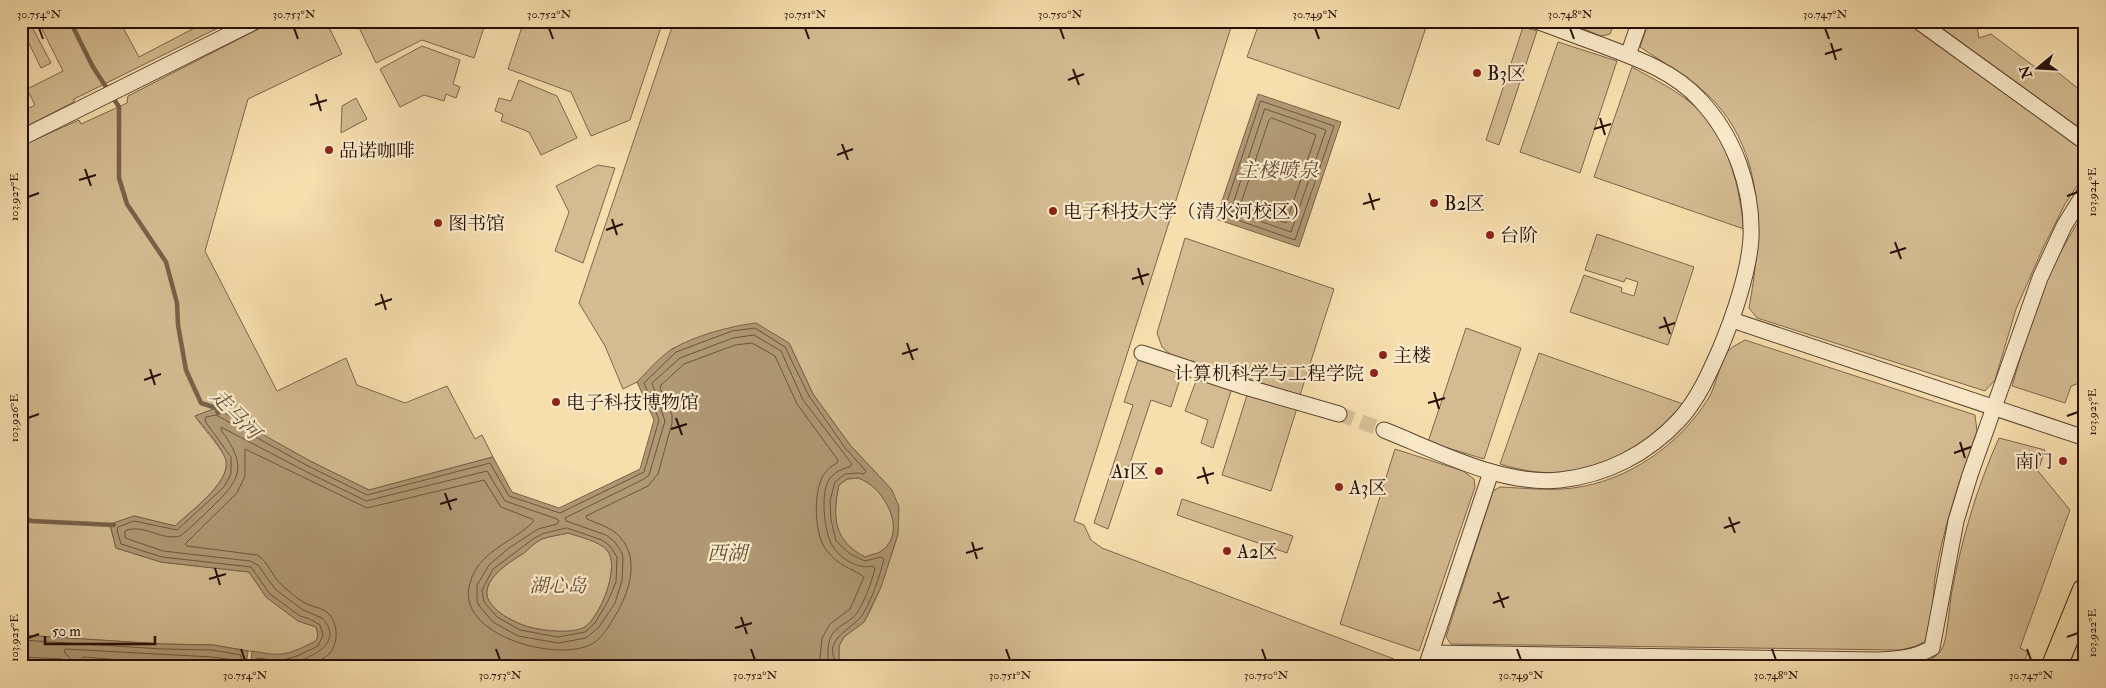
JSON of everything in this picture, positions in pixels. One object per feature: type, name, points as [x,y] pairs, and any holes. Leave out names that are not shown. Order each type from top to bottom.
[{"type":"main road","points":[[2054,667],[2085,591]]},
{"type":"street","points":[[21,138],[256,21]]},
{"type":"street","points":[[1384,430],[1491,472],[1519,479],[1560,480],[1608,469],[1629,459],[1666,433],[1680,419],[1696,398],[1732,320],[1746,267],[1751,239],[1750,214],[1745,183],[1727,136],[1694,93],[1657,68],[1628,55],[1536,21]]},
{"type":"street","points":[[1628,55],[1640,21]]},
{"type":"street","points":[[1918,21],[2085,142]]},
{"type":"street","points":[[1491,472],[1428,660],[1878,660],[1905,659],[1919,656],[1932,648],[1934,642],[1956,520],[1994,406],[2040,278],[2064,226],[2085,192]]},
{"type":"street","points":[[1732,320],[2085,438]]},
{"type":"street","points":[[1142,353],[1217,378],[1340,414]]},
{"type":"green space","points":[[21,21],[29,21],[51,63],[41,68],[21,27]]},
{"type":"green space","points":[[38,21],[103,21],[107,29],[120,22],[139,57],[208,21],[232,21],[74,99],[74,102],[21,129],[21,112],[35,105],[27,89],[63,71]]},
{"type":"green space","points":[[274,21],[326,21],[342,54],[248,99],[205,251],[277,391],[346,358],[357,385],[405,403],[447,386],[475,439],[482,435],[493,457],[369,490],[310,461],[216,409],[195,416],[225,457],[227,466],[224,475],[218,485],[200,504],[175,526],[134,516],[110,525],[116,548],[161,562],[249,572],[266,597],[298,621],[316,627],[318,635],[316,641],[295,652],[279,656],[213,645],[162,644],[21,635],[21,146],[79,120],[81,124],[127,103],[128,96]]},
{"type":"green space","points":[[356,21],[486,21],[474,58],[422,40],[376,63]]},
{"type":"green space","points":[[524,21],[663,21],[630,120],[591,136],[571,92],[508,69]]},
{"type":"green space","points":[[674,21],[1233,21],[1074,521],[1084,525],[1091,540],[1102,548],[1394,659],[1390,667],[845,667],[839,658],[839,646],[844,637],[864,622],[869,613],[881,587],[898,534],[892,490],[850,445],[813,394],[789,343],[673,348],[637,382],[623,389],[605,346],[579,303]]},
{"type":"green space","points":[[1260,21],[1428,21],[1399,109],[1247,57]]},
{"type":"green space","points":[[1564,21],[1615,21],[1610,34],[1601,36]]},
{"type":"green space","points":[[1649,21],[1905,21],[2085,149],[2085,174],[2065,204],[2043,248],[2016,309],[1995,380],[1985,391],[1757,318],[1749,308],[1756,258],[1757,207],[1754,182],[1747,158],[1738,135],[1716,103],[1696,85],[1640,47]]},
{"type":"green space","points":[[1932,21],[1976,21],[1979,38],[1991,34],[2035,67],[2046,63],[2085,94],[2085,132]]},
{"type":"green space","points":[[1523,27],[1537,31],[1499,145],[1486,140]]},
{"type":"green space","points":[[1558,42],[1617,61],[1580,173],[1520,152]]},
{"type":"green space","points":[[422,46],[460,60],[453,84],[460,87],[456,98],[446,94],[444,101],[424,95],[400,107],[380,69]]},
{"type":"green space","points":[[1632,67],[1668,87],[1693,104],[1719,137],[1726,151],[1736,182],[1744,229],[1594,177]]},
{"type":"green space","points":[[519,80],[557,96],[577,138],[541,155],[529,132],[501,121],[503,114],[495,111],[499,98],[511,101]]},
{"type":"green space","points":[[356,98],[367,119],[341,133],[342,106]]},
{"type":"green space","points":[[598,165],[615,168],[583,263],[555,251],[569,212],[556,186]]},
{"type":"green space","points":[[2085,211],[2085,381],[2071,386],[2065,403],[2012,386],[2033,319],[2051,271]]},
{"type":"green space","points":[[1597,234],[1694,267],[1668,345],[1570,312],[1584,275],[1622,288],[1621,292],[1634,296],[1638,282],[1626,278],[1624,282],[1585,270]]},
{"type":"green space","points":[[1185,238],[1334,289],[1300,395],[1171,355],[1162,347],[1157,333]]},
{"type":"green space","points":[[1466,328],[1521,348],[1484,459],[1428,442]]},
{"type":"green space","points":[[1745,340],[1975,415],[1977,431],[1964,467],[1938,559],[1931,625],[1927,639],[1916,646],[1899,650],[1451,644],[1446,637],[1493,491],[1500,487],[1536,489],[1573,488],[1613,478],[1632,469],[1667,446],[1696,416],[1711,394],[1726,354],[1732,347]]},
{"type":"green space","points":[[1539,353],[1683,404],[1659,429],[1640,445],[1606,462],[1591,467],[1547,473],[1500,464]]},
{"type":"green space","points":[[1138,360],[1182,373],[1171,407],[1151,400],[1108,529],[1094,523],[1133,405],[1124,402]]},
{"type":"green space","points":[[1197,378],[1232,388],[1213,448],[1201,443],[1208,420],[1185,411]]},
{"type":"green space","points":[[1248,392],[1297,408],[1271,491],[1222,475]]},
{"type":"green space","points":[[1999,438],[2045,450],[2038,471],[2070,510],[2020,648],[2028,652],[2022,667],[1904,667],[1932,659],[1943,647],[1952,591],[1965,532],[1977,494]]},
{"type":"green space","points":[[1395,449],[1463,471],[1474,479],[1475,487],[1419,651],[1340,624]]},
{"type":"green space","points":[[858,478],[877,490],[890,511],[893,522],[893,534],[889,544],[880,552],[865,557],[846,544],[837,527],[836,518],[839,485],[847,479]]},
{"type":"green space","points":[[1182,499],[1293,536],[1287,553],[1177,515]]},
{"type":"green space","name":"湖心岛","points":[[568,533],[599,544],[607,550],[611,558],[612,568],[607,592],[602,604],[589,623],[583,628],[576,630],[549,631],[522,625],[497,611],[491,605],[487,594],[488,586],[492,579],[504,566],[539,540]]},
{"type":"green space","points":[[21,662],[104,666],[112,667],[21,667]]},
{"type":"green space","points":[[1448,662],[1827,667],[1446,667]]},
{"type":"water","name":"主楼喷泉","points":[[1258,94],[1341,122],[1299,247],[1216,219]]},
{"type":"water","name":"西湖","points":[[756,323],[789,343],[813,394],[850,445],[892,490],[899,507],[898,534],[881,587],[864,622],[844,637],[839,646],[839,658],[845,667],[250,667],[252,651],[272,654],[291,652],[316,641],[318,635],[316,627],[298,621],[266,597],[249,572],[161,562],[116,548],[110,524],[134,516],[175,526],[216,487],[226,469],[226,461],[217,444],[195,416],[216,408],[310,461],[369,490],[493,457],[512,492],[559,508],[640,469],[654,420],[637,382],[664,355],[693,339]],"holes":[[[858,478],[877,490],[890,511],[893,522],[893,534],[889,544],[880,552],[865,557],[855,551],[841,536],[836,518],[839,485],[847,479]],[[568,533],[599,544],[607,550],[611,558],[612,568],[607,592],[602,604],[589,623],[583,628],[576,630],[549,631],[522,625],[498,611],[489,601],[487,594],[488,586],[492,579],[504,566],[539,540]]]},
{"type":"water","points":[[21,635],[162,644],[213,645],[248,651],[246,667],[112,667],[21,662]]},
{"type":"waterway","name":"走马河","points":[[70,21],[93,67],[119,107],[119,178],[127,204],[166,262],[177,303],[178,325],[186,370],[201,403],[216,408],[218,413]]},
{"type":"waterway","name":"走马河","points":[[21,518],[32,521],[114,525]]},
{"type":"tunnel","points":[[1339,414],[1384,430]]},
{"type":"tram line","points":[[2080,667],[2085,654]]},
{"type":"place","name":"B3区","points":[[1477,73]]},
{"type":"place","name":"品诺咖啡","points":[[329,150]]},
{"type":"place","name":"B2区","points":[[1434,203]]},
{"type":"place","name":"电子科技大学（清水河校区）","points":[[1053,211]]},
{"type":"place","name":"图书馆","points":[[438,223]]},
{"type":"place","name":"台阶","points":[[1490,235]]},
{"type":"place","name":"主楼","points":[[1383,355]]},
{"type":"place","name":"计算机科学与工程学院","points":[[1374,373]]},
{"type":"place","name":"电子科技博物馆","points":[[556,402]]},
{"type":"place","name":"南门","points":[[2063,461]]},
{"type":"place","name":"A1区","points":[[1159,471]]},
{"type":"place","name":"A3区","points":[[1339,487]]},
{"type":"place","name":"A2区","points":[[1227,551]]}]
